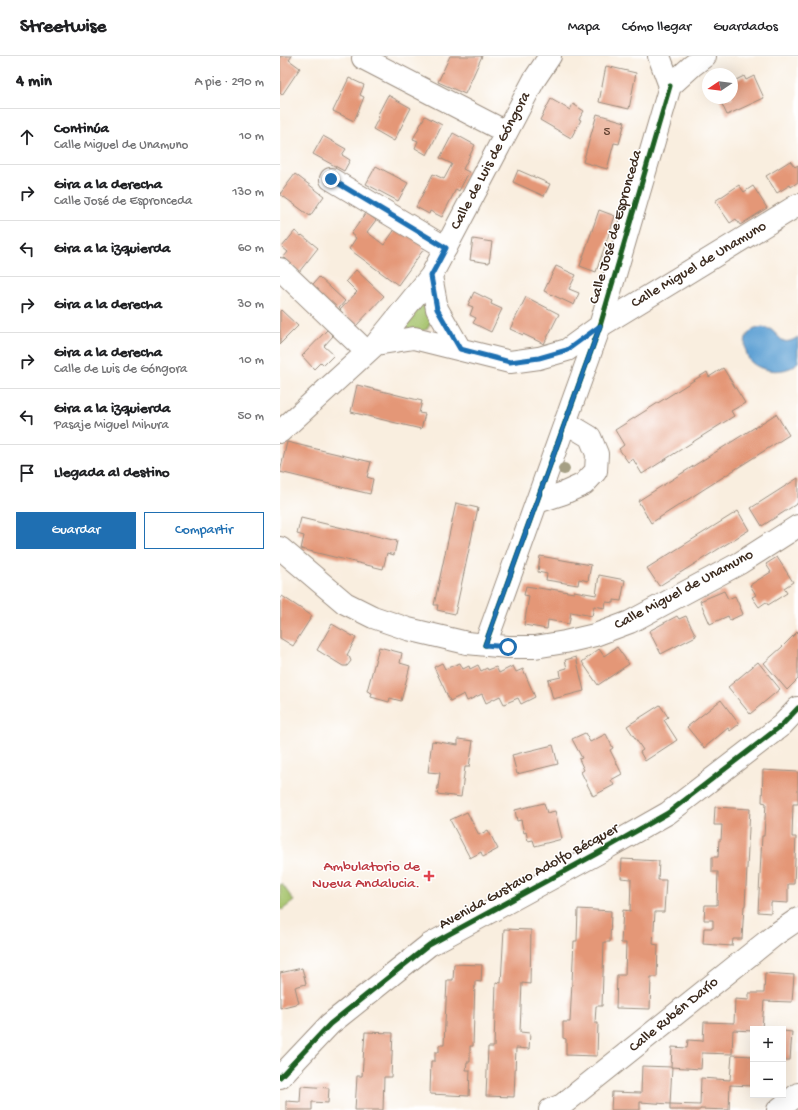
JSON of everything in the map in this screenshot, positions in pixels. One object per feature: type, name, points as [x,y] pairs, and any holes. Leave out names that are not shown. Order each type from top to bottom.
[{"type":"street","name":"Calle de Luis de Góngora","points":[[280,432],[372,348],[431,276],[534,80],[550,56]]},
{"type":"street","points":[[659,56],[670,86],[705,56]]},
{"type":"street","points":[[363,58],[506,132]]},
{"type":"street","name":"Calle José de Espronceda","points":[[485,645],[600,326],[670,86]]},
{"type":"street","points":[[331,179],[446,248]]},
{"type":"street","name":"Calle Miguel de Unamuno","points":[[372,348],[414,338],[510,362],[539,358],[567,350],[600,326],[798,205]]},
{"type":"street","points":[[280,269],[372,348]]},
{"type":"street","points":[[431,276],[437,309],[460,349]]},
{"type":"street","points":[[537,502],[564,493],[584,484],[596,471],[597,454],[590,437],[565,422]]},
{"type":"street","name":"Calle Miguel de Unamuno","points":[[280,548],[346,603],[373,617],[408,629],[467,643],[508,647],[535,646],[565,642],[595,635],[630,622],[740,563],[798,526]]},
{"type":"street","name":"Avenida Gustavo Adolfo Bécquer","points":[[280,1077],[330,1024],[429,945],[668,813],[782,725],[798,708]]},
{"type":"street","name":"Calle Rubén Darío","points":[[550,1110],[562,1105],[770,939],[798,919]]},
{"type":"street","points":[[778,1110],[798,1094]]},
{"type":"green space","points":[[428,296],[431,322],[427,329],[422,331],[394,334]]},
{"type":"green space","points":[[282,884],[294,901],[282,910],[280,908],[280,885]]},
{"type":"water","points":[[763,327],[770,329],[785,341],[798,337],[798,362],[791,368],[775,371],[755,365],[750,361],[745,346],[746,337],[754,329]]},
{"type":"building","points":[[280,56],[292,56],[289,60],[300,68],[282,95],[280,93]]},
{"type":"building","points":[[450,56],[482,56],[465,94],[438,82]]},
{"type":"building","points":[[606,66],[636,73],[629,109],[599,102]]},
{"type":"building","points":[[744,76],[746,80],[754,76],[764,98],[727,115],[722,104],[738,104],[738,79]]},
{"type":"building","points":[[349,78],[364,85],[360,95],[364,97],[354,121],[333,111]]},
{"type":"building","points":[[388,95],[411,108],[394,141],[373,129],[379,117],[377,116]]},
{"type":"building","points":[[551,99],[570,110],[573,104],[584,111],[579,119],[581,120],[571,138],[540,120]]},
{"type":"building","points":[[597,114],[625,122],[619,144],[614,143],[607,169],[583,162]]},
{"type":"building","points":[[425,116],[442,125],[427,155],[415,148],[418,141],[413,139]]},
{"type":"building","points":[[453,133],[475,145],[463,169],[469,172],[459,191],[456,189],[442,217],[430,211],[429,214],[416,207],[433,174],[444,179],[452,164],[440,158]]},
{"type":"building","points":[[323,136],[346,149],[342,155],[350,160],[344,171],[313,154]]},
{"type":"building","points":[[790,161],[795,167],[798,165],[798,182],[777,193],[766,176]]},
{"type":"building","points":[[376,166],[408,183],[398,201],[366,184]]},
{"type":"building","points":[[518,170],[550,184],[544,196],[513,182]]},
{"type":"building","points":[[295,174],[324,196],[310,216],[280,194]]},
{"type":"building","points":[[739,185],[744,192],[753,186],[767,208],[740,225],[736,219],[730,223],[715,201]]},
{"type":"building","points":[[599,210],[615,216],[596,272],[580,266]]},
{"type":"building","points":[[366,213],[376,220],[367,232],[384,245],[398,225],[426,246],[398,285],[349,249],[356,238],[351,234]]},
{"type":"building","points":[[295,231],[318,248],[299,272],[283,258],[288,252],[282,247]]},
{"type":"building","points":[[473,239],[492,242],[489,263],[470,260]]},
{"type":"building","points":[[556,266],[576,275],[569,289],[579,293],[574,305],[544,291]]},
{"type":"building","points":[[356,270],[384,296],[356,326],[340,310],[357,292],[346,281]]},
{"type":"building","points":[[319,277],[345,301],[335,313],[309,289]]},
{"type":"building","points":[[474,292],[492,301],[491,304],[502,309],[491,332],[473,323],[476,318],[470,315],[473,307],[468,305]]},
{"type":"building","points":[[526,297],[559,314],[544,344],[510,329]]},
{"type":"building","points":[[281,310],[298,326],[280,344],[280,311]]},
{"type":"building","points":[[327,330],[333,336],[324,346],[334,355],[324,365],[321,362],[314,369],[302,356]]},
{"type":"building","points":[[723,368],[745,403],[731,411],[734,416],[642,474],[633,459],[628,462],[619,449],[624,445],[615,430],[707,372],[709,377]]},
{"type":"building","points":[[357,385],[422,401],[419,413],[425,414],[421,429],[351,412]]},
{"type":"building","points":[[776,414],[789,435],[651,523],[638,501]]},
{"type":"building","points":[[287,442],[371,462],[367,477],[373,479],[370,494],[280,472]]},
{"type":"building","points":[[798,478],[798,503],[762,526],[751,508]]},
{"type":"building","points":[[456,503],[478,508],[455,614],[437,610],[438,605],[434,605]]},
{"type":"building","points":[[738,511],[749,530],[659,586],[647,568]]},
{"type":"building","points":[[301,518],[397,541],[394,555],[387,553],[383,569],[301,549],[304,536],[297,534]]},
{"type":"building","points":[[540,556],[591,565],[588,581],[579,579],[578,585],[546,580],[547,574],[538,572]]},
{"type":"building","points":[[777,557],[793,582],[784,588],[787,593],[768,605],[766,602],[759,607],[752,597],[756,595],[750,585],[771,572],[766,564]]},
{"type":"building","points":[[599,575],[625,580],[621,601],[614,600],[614,603],[606,602],[605,608],[594,606],[592,616],[571,612],[569,624],[548,620],[547,629],[524,625],[529,596],[524,595],[526,586],[596,595]]},
{"type":"building","points":[[724,591],[728,599],[735,596],[743,614],[730,620],[728,616],[710,624],[700,601]]},
{"type":"building","points":[[282,596],[312,616],[293,646],[280,638],[280,600]]},
{"type":"building","points":[[677,616],[679,619],[686,616],[696,636],[661,654],[649,631]]},
{"type":"building","points":[[332,624],[356,638],[347,655],[351,661],[347,666],[343,666],[317,650]]},
{"type":"building","points":[[798,631],[798,679],[787,690],[764,663]]},
{"type":"building","points":[[379,647],[402,653],[400,663],[410,666],[401,701],[390,698],[389,702],[371,697],[372,693],[367,691]]},
{"type":"building","points":[[617,647],[629,664],[598,685],[582,662],[599,649],[604,656]]},
{"type":"building","points":[[576,657],[584,691],[553,699],[548,680],[561,677],[560,670],[567,668],[565,660]]},
{"type":"building","points":[[758,662],[780,689],[750,714],[728,687]]},
{"type":"building","points":[[442,663],[445,669],[460,663],[463,669],[469,666],[470,669],[478,665],[481,671],[487,668],[488,670],[496,667],[499,673],[513,666],[516,672],[523,669],[535,697],[521,704],[518,698],[504,704],[500,696],[486,703],[482,694],[467,701],[464,694],[450,701],[434,667]]},
{"type":"building","points":[[721,700],[739,724],[730,731],[728,728],[704,748],[687,727]]},
{"type":"building","points":[[660,705],[668,717],[664,720],[677,740],[645,761],[640,752],[643,750],[627,726]]},
{"type":"building","points":[[585,733],[590,742],[606,734],[613,748],[610,750],[622,774],[611,780],[614,785],[593,796],[581,772],[584,770],[579,759],[582,758],[572,739]]},
{"type":"building","points":[[458,739],[473,741],[469,767],[465,767],[461,797],[437,794],[440,773],[428,772],[432,741],[458,745]]},
{"type":"building","points":[[553,745],[558,764],[517,774],[512,755]]},
{"type":"building","points":[[763,770],[798,772],[798,804],[793,804],[792,837],[796,837],[794,884],[788,884],[788,903],[771,902],[771,913],[758,912],[762,836],[764,836],[766,803],[762,802]]},
{"type":"building","points":[[544,803],[547,813],[555,811],[562,839],[535,846],[533,840],[528,841],[526,832],[524,833],[521,820],[517,821],[515,810]]},
{"type":"building","points":[[715,807],[750,809],[742,939],[733,939],[732,946],[703,944],[704,928],[713,928],[713,920],[704,920],[705,905],[717,905],[718,872],[712,872],[712,857],[718,857],[722,825],[714,825]]},
{"type":"building","points":[[467,812],[479,835],[488,830],[498,849],[483,857],[481,852],[470,858],[450,820]]},
{"type":"building","points":[[622,859],[659,861],[658,880],[666,880],[664,912],[655,912],[653,944],[658,945],[657,977],[651,977],[650,1009],[616,1008],[617,975],[625,975],[626,943],[621,943],[623,910],[630,911],[631,879],[621,878]]},
{"type":"building","points":[[578,909],[611,911],[610,942],[604,942],[602,1006],[596,1006],[595,1023],[598,1023],[597,1056],[566,1055],[566,1039],[563,1038],[563,1022],[570,1022],[574,941],[577,941]]},
{"type":"building","points":[[504,929],[531,930],[530,984],[522,983],[520,1032],[530,1033],[529,1049],[516,1048],[514,1097],[486,1096],[488,1047],[494,1047],[496,982],[501,983]]},
{"type":"building","points":[[454,964],[482,965],[481,982],[475,981],[473,1046],[470,1046],[470,1062],[467,1062],[466,1070],[470,1070],[469,1096],[430,1094],[431,1061],[435,1061],[435,1052],[439,1052],[439,1045],[444,1045],[447,980],[453,980]]},
{"type":"building","points":[[302,968],[306,984],[295,987],[299,1003],[280,1008],[280,973]]},
{"type":"building","points":[[765,973],[794,975],[792,1002],[764,1001],[762,1026],[750,1026],[750,1031],[733,1030],[732,1054],[702,1053],[701,1069],[671,1067],[672,1047],[687,1048],[688,1040],[703,1041],[704,1022],[734,1023],[735,999],[749,1000],[749,993],[764,993]]},
{"type":"building","points":[[786,1031],[792,1032],[790,1060],[786,1060]]},
{"type":"building","points":[[365,1032],[393,1033],[391,1077],[384,1077],[383,1110],[355,1110],[357,1076],[362,1076]]},
{"type":"building","points":[[732,1055],[750,1056],[750,1086],[730,1085],[729,1110],[670,1110],[670,1104],[700,1105],[701,1078],[730,1080]]},
{"type":"building","points":[[642,1066],[672,1067],[670,1104],[640,1102],[640,1110],[611,1110],[612,1092],[641,1093]]},
{"type":"building","points":[[301,1086],[329,1088],[328,1103],[312,1102],[312,1110],[286,1110],[286,1101],[300,1102]]},
{"type":"cycle path","points":[[485,645],[600,326],[670,86]]},
{"type":"cycle path","points":[[280,1077],[330,1024],[429,945],[668,813],[782,725],[798,708]]},
{"type":"place","name":"Ambulatorio de Nueva Andalucia.","points":[[429,876]]},
{"type":"route","points":[[331,179],[446,248],[431,276],[437,309],[460,349],[510,362],[539,358],[567,350],[600,326],[485,645],[508,647]]}]
